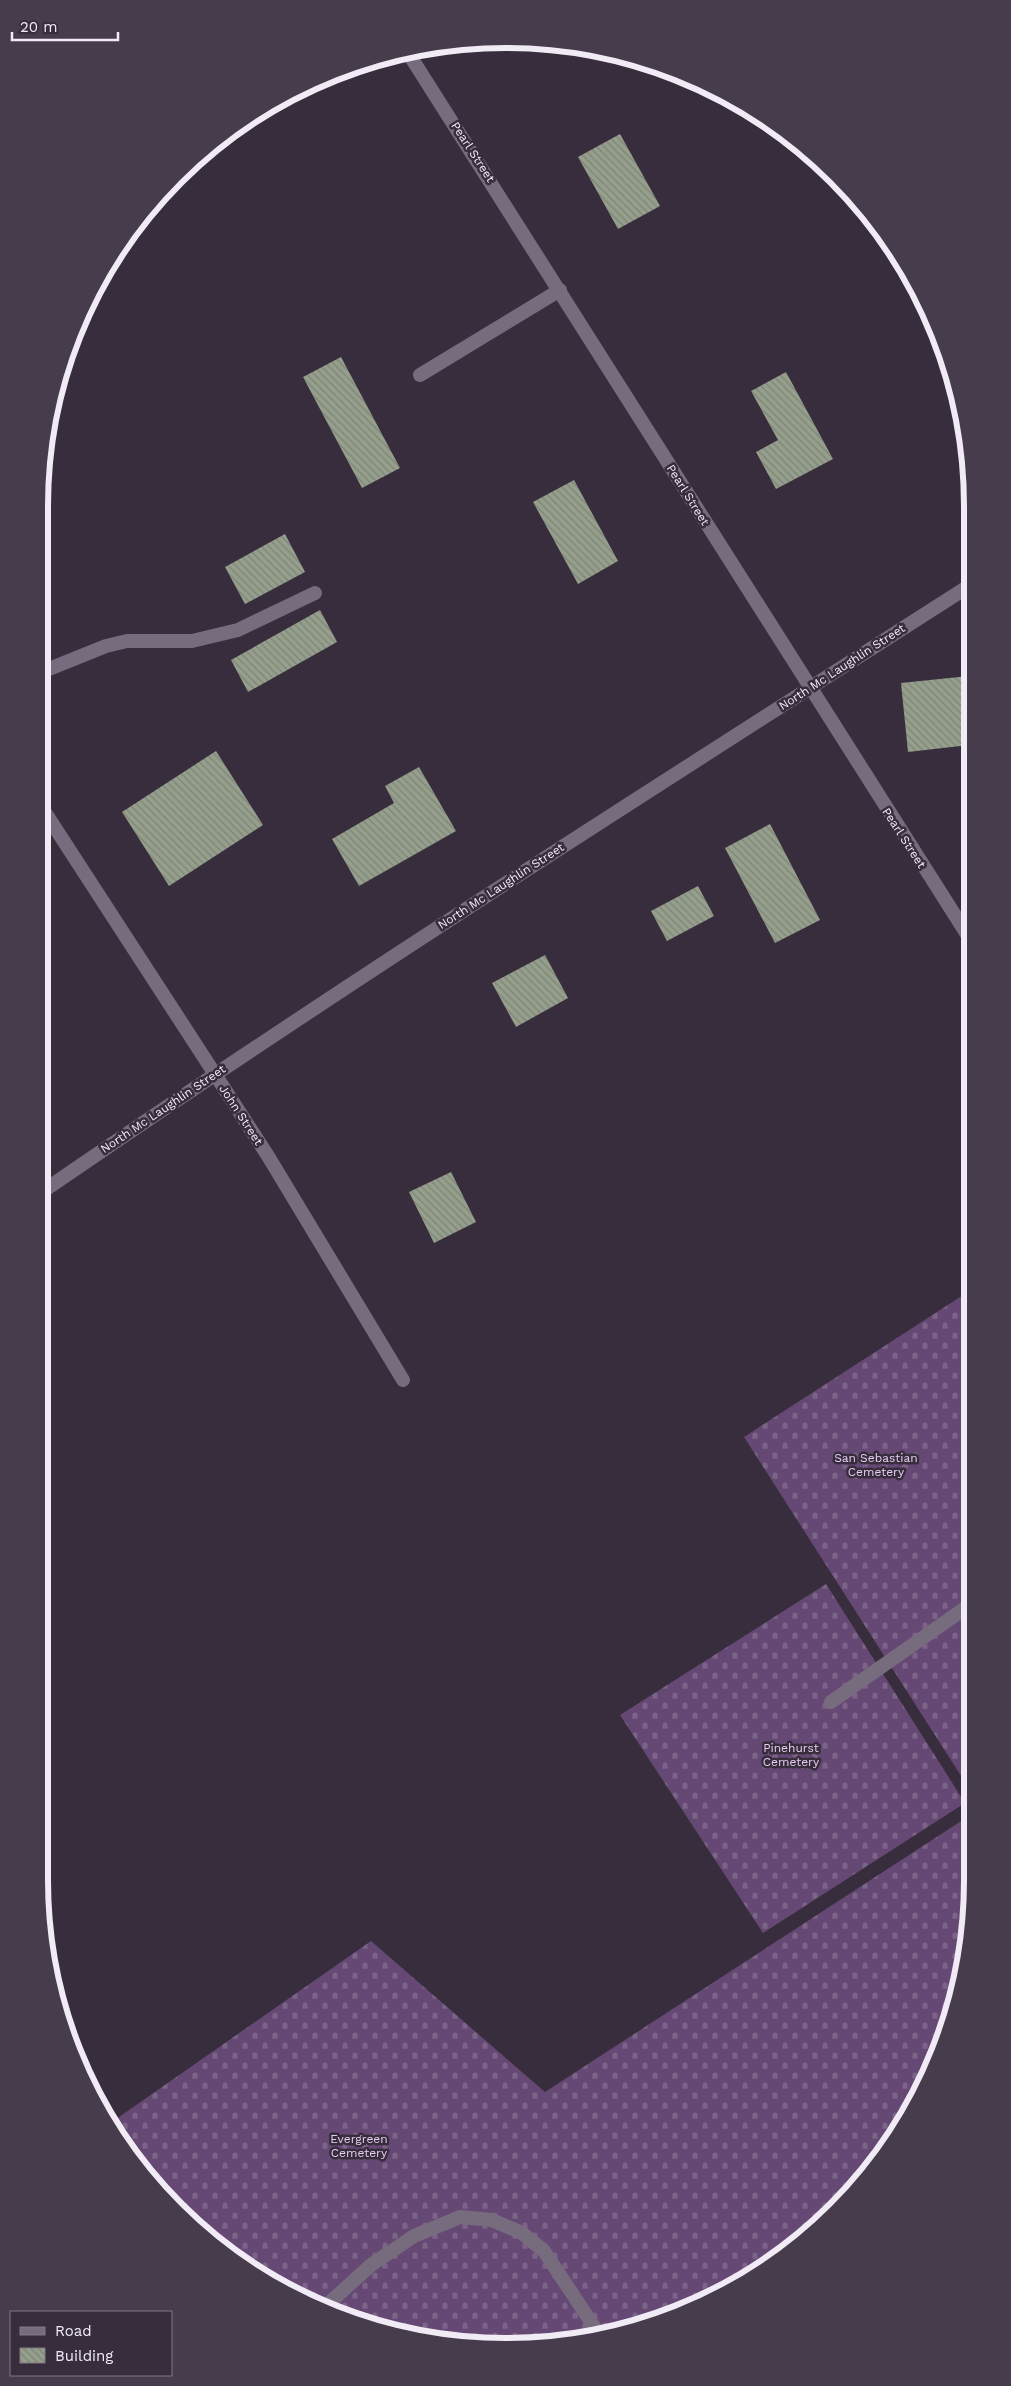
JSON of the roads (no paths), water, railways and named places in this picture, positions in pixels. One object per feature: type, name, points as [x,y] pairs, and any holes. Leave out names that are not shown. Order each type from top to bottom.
[{"type":"street","name":"Pearl Street","points":[[411,57],[964,931]]},
{"type":"street","points":[[420,375],[560,290]]},
{"type":"street","name":"North Mc Laughlin Street","points":[[48,1188],[214,1074],[560,847],[964,589]]},
{"type":"street","points":[[48,669],[106,646],[127,641],[192,641],[238,630],[316,593]]},
{"type":"street","name":"John Street","points":[[48,818],[268,1156],[403,1380]]},
{"type":"street","points":[[831,1702],[964,1610]]},
{"type":"street","points":[[329,2303],[371,2265],[414,2236],[460,2217],[492,2220],[522,2233],[544,2251],[596,2330]]},
{"type":"park label","name":"San Sebastian Cemetery","points":[[876,1465]]},
{"type":"park label","name":"Pinehurst Cemetery","points":[[791,1755]]},
{"type":"park label","name":"Evergreen Cemetery","points":[[359,2146]]}]
